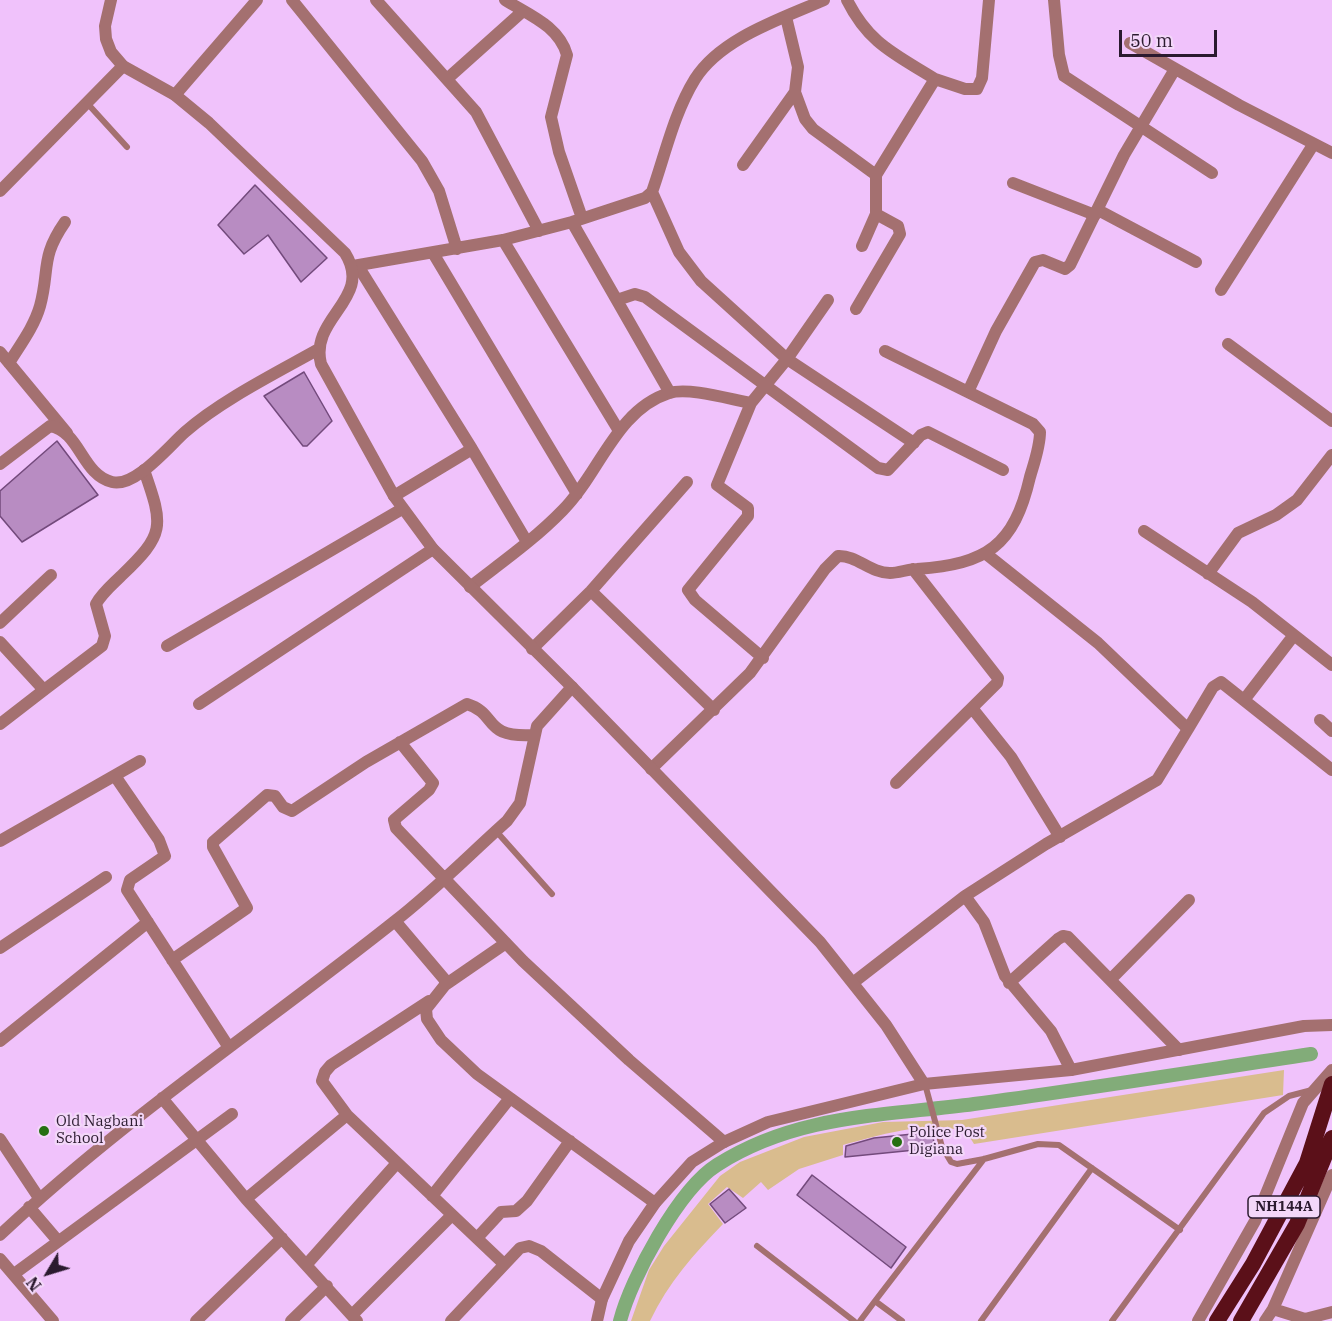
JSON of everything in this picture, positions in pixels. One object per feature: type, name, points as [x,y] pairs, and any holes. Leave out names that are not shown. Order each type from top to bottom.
[{"type":"highway","name":"NH144A","points":[[1217,1321],[1253,1264],[1307,1163],[1332,1084]]},
{"type":"highway","name":"NH144A","points":[[1241,1321],[1297,1224],[1332,1138]]},
{"type":"street","points":[[111,0],[105,26],[106,39],[111,52],[123,66],[175,95],[209,123],[337,245],[356,266],[472,448],[527,542]]},
{"type":"street","points":[[175,95],[257,0]]},
{"type":"street","points":[[376,0],[476,112],[539,231]]},
{"type":"street","points":[[505,0],[550,27],[564,45],[567,55],[550,117],[577,220],[617,300],[670,393]]},
{"type":"street","points":[[356,266],[503,240],[636,202],[652,192],[686,95],[696,77],[725,49],[824,0]]},
{"type":"street","points":[[847,0],[857,20],[872,38],[935,79],[965,89],[977,89],[982,78],[989,0]]},
{"type":"street","points":[[1054,0],[1059,55],[1064,76],[1212,173]]},
{"type":"street","points":[[299,2],[422,161],[439,191],[457,249]]},
{"type":"street","points":[[447,79],[523,11]]},
{"type":"street","points":[[786,17],[798,67],[795,92],[805,119],[813,129],[876,175]]},
{"type":"street","points":[[1130,43],[1313,145],[1332,153]]},
{"type":"street","points":[[0,191],[123,66]]},
{"type":"street","points":[[968,392],[996,331],[1035,262],[1043,260],[1061,268],[1068,268],[1124,155],[1175,69]]},
{"type":"street","points":[[862,246],[876,214],[876,175],[935,79]]},
{"type":"street","points":[[743,165],[795,92]]},
{"type":"street","points":[[1221,290],[1313,145]]},
{"type":"street","points":[[1013,183],[1097,213],[1196,262]]},
{"type":"street","points":[[652,192],[679,252],[701,281],[787,359],[914,443]]},
{"type":"street","points":[[856,309],[900,234],[898,226],[876,214]]},
{"type":"street","points":[[9,363],[36,316],[42,295],[46,258],[65,222]]},
{"type":"street","points":[[503,240],[619,431]]},
{"type":"street","points":[[433,253],[577,494]]},
{"type":"street","points":[[0,352],[68,434],[88,464],[108,482],[116,483],[144,470],[201,419],[317,350],[325,330],[351,289],[356,266]]},
{"type":"street","points":[[617,300],[635,294],[645,297],[883,470],[892,467],[924,433],[932,433],[1004,470]]},
{"type":"street","points":[[763,658],[696,600],[688,590],[748,516],[748,508],[717,485],[751,403],[787,359],[828,300]]},
{"type":"street","points":[[1228,344],[1332,421]]},
{"type":"street","points":[[317,350],[321,364],[394,496],[433,549],[572,687],[820,942],[854,982],[924,1084]]},
{"type":"street","points":[[651,769],[736,689],[763,658],[825,569],[838,556],[853,559],[883,572],[948,567],[985,553],[1002,542],[1019,517],[1026,498],[1040,432],[1033,424],[885,351]]},
{"type":"street","points":[[470,586],[527,542],[561,512],[577,494],[619,431],[646,406],[670,393],[681,391],[751,403]]},
{"type":"street","points":[[0,464],[50,426],[58,427],[68,434]]},
{"type":"street","points":[[394,496],[472,448]]},
{"type":"street","points":[[1208,574],[1238,533],[1276,515],[1298,500],[1332,455]]},
{"type":"street","points":[[0,724],[102,646],[105,636],[96,604],[102,594],[146,553],[157,532],[157,507],[144,470]]},
{"type":"street","points":[[532,649],[591,591],[687,482]]},
{"type":"street","points":[[167,646],[402,509]]},
{"type":"street","points":[[1144,531],[1252,602],[1332,665]]},
{"type":"street","points":[[199,704],[433,549]]},
{"type":"street","points":[[985,553],[1098,643],[1188,729]]},
{"type":"street","points":[[896,783],[997,683],[998,674],[913,569]]},
{"type":"street","points":[[0,623],[51,575]]},
{"type":"street","points":[[591,591],[714,710]]},
{"type":"street","points":[[1244,700],[1294,635]]},
{"type":"street","points":[[0,642],[44,690]]},
{"type":"street","points":[[854,982],[965,896],[1157,780],[1217,683],[1226,686],[1332,770]]},
{"type":"street","points":[[0,1235],[39,1198],[162,1098],[395,921],[445,879],[516,812],[534,735],[543,717],[572,687]]},
{"type":"street","points":[[172,960],[247,908],[213,847],[215,838],[267,795],[275,796],[283,807],[292,811],[400,742],[467,704],[477,710],[501,733],[513,736],[534,735]]},
{"type":"street","points":[[972,708],[1011,757],[1060,837]]},
{"type":"street","points":[[1320,720],[1332,731]]},
{"type":"street","points":[[400,742],[433,783],[429,790],[397,816],[393,824],[506,943],[629,1060],[723,1142]]},
{"type":"street","points":[[0,841],[140,761]]},
{"type":"street","points":[[115,776],[164,852],[163,860],[136,875],[127,885],[130,896],[228,1046]]},
{"type":"street","points":[[0,948],[106,877]]},
{"type":"street","points":[[965,896],[984,922],[1000,966],[1009,983],[1051,1031],[1071,1070]]},
{"type":"street","points":[[1111,979],[1189,900]]},
{"type":"street","points":[[395,921],[437,968],[445,980],[445,985]]},
{"type":"street","points":[[0,1041],[148,922]]},
{"type":"street","points":[[1009,983],[1063,936],[1074,941],[1179,1050]]},
{"type":"street","points":[[504,1264],[347,1114],[322,1081],[324,1072],[430,1000],[445,985],[506,943]]},
{"type":"street","points":[[430,1000],[426,1009],[426,1019],[441,1040],[477,1074],[655,1203]]},
{"type":"street","points":[[597,1321],[602,1299],[629,1241],[655,1203],[692,1162],[723,1142],[768,1122],[924,1084],[1071,1070],[1304,1026],[1332,1025]]},
{"type":"street","points":[[1198,1321],[1242,1247],[1295,1118],[1312,1090],[1332,1070]]},
{"type":"street","points":[[162,1098],[194,1140],[355,1318],[452,1215]]},
{"type":"street","points":[[432,1196],[510,1098]]},
{"type":"street","points":[[14,1274],[232,1114]]},
{"type":"street","points":[[246,1199],[347,1114]]},
{"type":"street","points":[[0,1139],[39,1198]]},
{"type":"street","points":[[477,1238],[501,1212],[516,1211],[527,1202],[570,1141]]},
{"type":"street","points":[[307,1264],[397,1162]]},
{"type":"street","points":[[1265,1321],[1273,1309],[1332,1175]]},
{"type":"street","points":[[29,1207],[58,1241]]},
{"type":"street","points":[[196,1321],[282,1238]]},
{"type":"street","points":[[451,1321],[520,1248],[529,1246],[541,1251],[602,1299]]},
{"type":"street","points":[[0,1259],[53,1321]]},
{"type":"street","points":[[291,1321],[327,1286]]},
{"type":"street","points":[[1273,1309],[1305,1319],[1332,1312]]},
{"type":"lane","points":[[87,102],[127,147]]},
{"type":"lane","points":[[496,831],[552,894]]},
{"type":"lane","points":[[924,1084],[942,1147],[951,1162],[957,1164],[1049,1143],[1068,1150],[1180,1230]]},
{"type":"lane","points":[[1112,1321],[1264,1113],[1289,1096],[1312,1090]]},
{"type":"lane","points":[[860,1321],[984,1158]]},
{"type":"lane","points":[[981,1321],[1092,1168]]},
{"type":"lane","points":[[757,1246],[854,1321]]},
{"type":"lane","points":[[875,1301],[902,1321]]},
{"type":"shaded area","points":[[1284,1070],[1283,1095],[974,1144],[966,1134],[953,1129],[938,1127],[904,1130],[843,1145],[843,1155],[799,1169],[768,1190],[761,1182],[743,1198],[727,1187],[708,1204],[723,1224],[682,1270],[650,1321],[631,1321],[649,1270],[664,1246],[720,1176],[740,1162],[804,1137],[883,1122],[962,1120]]},
{"type":"building","points":[[255,185],[327,258],[301,282],[268,235],[244,254],[218,225]]},
{"type":"building","points":[[304,372],[332,421],[307,446],[303,446],[264,396]]},
{"type":"building","points":[[57,441],[98,495],[22,542],[0,516],[0,491]]},
{"type":"building","name":"Police Post Digiana","points":[[932,1132],[935,1148],[845,1157],[846,1146],[874,1138]]},
{"type":"building","points":[[812,1175],[906,1247],[891,1268],[797,1195]]},
{"type":"building","points":[[729,1189],[746,1208],[725,1223],[710,1204]]},
{"type":"waterway","points":[[620,1321],[634,1282],[658,1236],[687,1193],[717,1165],[747,1148],[778,1136],[810,1126],[874,1115],[974,1104],[1311,1054]]},
{"type":"place","name":"Old Nagbani School","points":[[44,1131]]},
{"type":"place","name":"Police Post Digiana","points":[[897,1142]]}]
